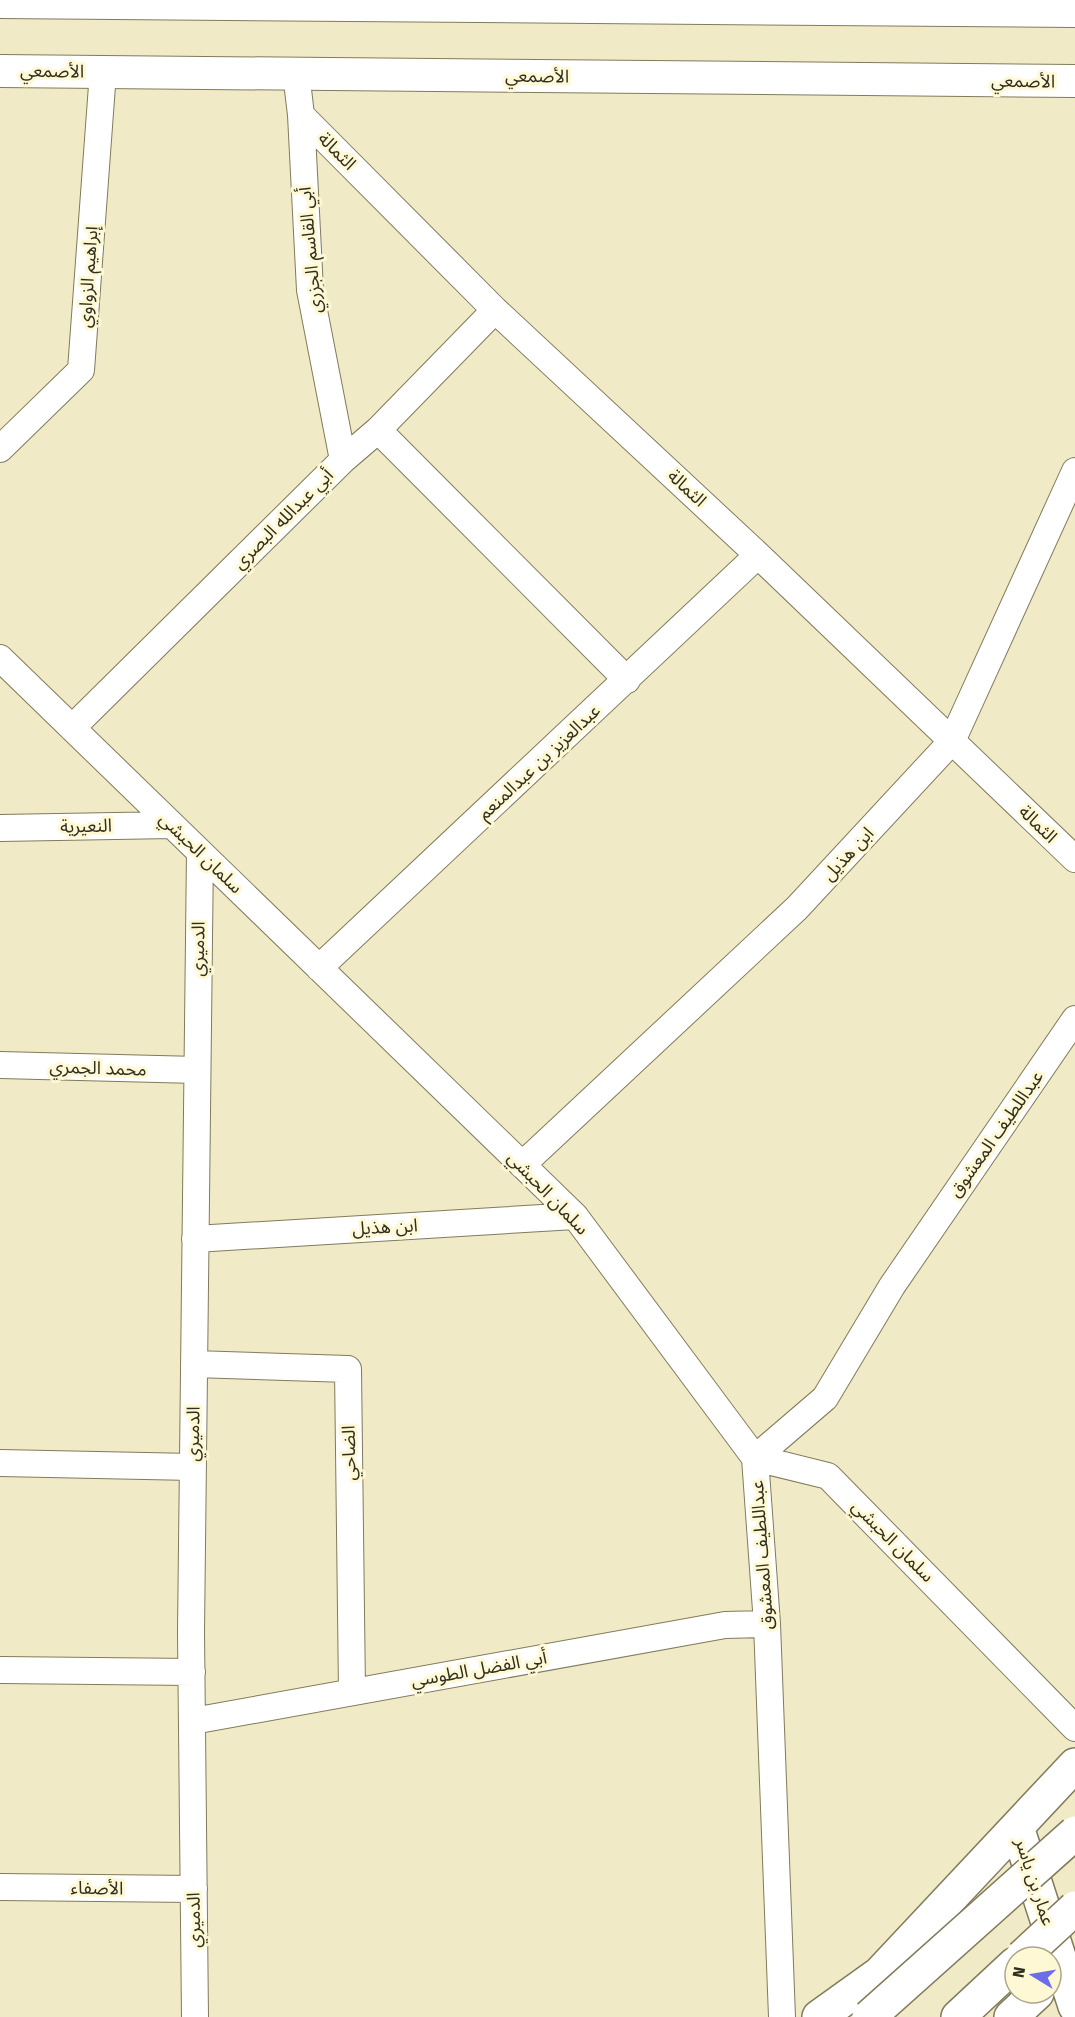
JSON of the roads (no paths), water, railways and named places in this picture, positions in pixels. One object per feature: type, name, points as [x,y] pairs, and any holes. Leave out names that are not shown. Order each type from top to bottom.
[{"type":"main road","points":[[819,2017],[879,1974],[1075,1765]]},
{"type":"main road","name":"عمار بن ياسر","points":[[1017,1827],[1055,1945]]},
{"type":"main road","points":[[869,2017],[1075,1833]]},
{"type":"main road","points":[[1036,1945],[1075,1908]]},
{"type":"main road","name":"عمار بن ياسر","points":[[1063,1969],[1075,2006]]},
{"type":"main road","points":[[958,2017],[1003,1975]]},
{"type":"main road","points":[[1011,2017],[1024,2005]]},
{"type":"street","points":[[0,2],[294,1],[1071,7]]},
{"type":"street","name":"الأصمعي","points":[[0,71],[1075,81]]},
{"type":"street","name":"إبراهيم الزواوي","points":[[0,449],[81,370],[103,72]]},
{"type":"street","name":"أبي القاسم الجزري","points":[[296,73],[301,115],[310,290],[343,460]]},
{"type":"street","name":"الثمالة","points":[[301,115],[495,310],[758,555],[1075,860]]},
{"type":"street","name":"أبي عبدالله البصري","points":[[72,728],[343,460],[378,430],[495,310]]},
{"type":"street","points":[[378,430],[627,680]]},
{"type":"street","name":"ابن هذيل","points":[[522,1165],[797,908],[952,741],[1075,471]]},
{"type":"street","name":"عبدالعزيز بن عبدالمنعم","points":[[319,968],[758,555]]},
{"type":"street","name":"سلمان الحبشي","points":[[0,658],[575,1216],[755,1458],[828,1476],[1075,1728]]},
{"type":"street","points":[[0,683],[26,684]]},
{"type":"street","name":"النعيرية","points":[[0,828],[172,825]]},
{"type":"street","name":"الدميري","points":[[195,2017],[192,1672],[200,852]]},
{"type":"street","name":"عبداللطيف المعشوق","points":[[782,2017],[767,1624],[755,1458],[825,1398],[892,1286],[1075,1019]]},
{"type":"street","name":"محمد الجمري","points":[[0,1065],[197,1070]]},
{"type":"street","name":"ابن هذيل","points":[[195,1239],[575,1216]]},
{"type":"street","name":"الضاحي","points":[[194,1364],[348,1369],[352,1692]]},
{"type":"street","points":[[0,1463],[193,1467]]},
{"type":"street","name":"أبي الفضل الطوسي","points":[[193,1721],[725,1625],[767,1624]]},
{"type":"street","points":[[0,1670],[192,1672]]},
{"type":"street","name":"الأصفاء","points":[[0,1887],[194,1889]]}]
